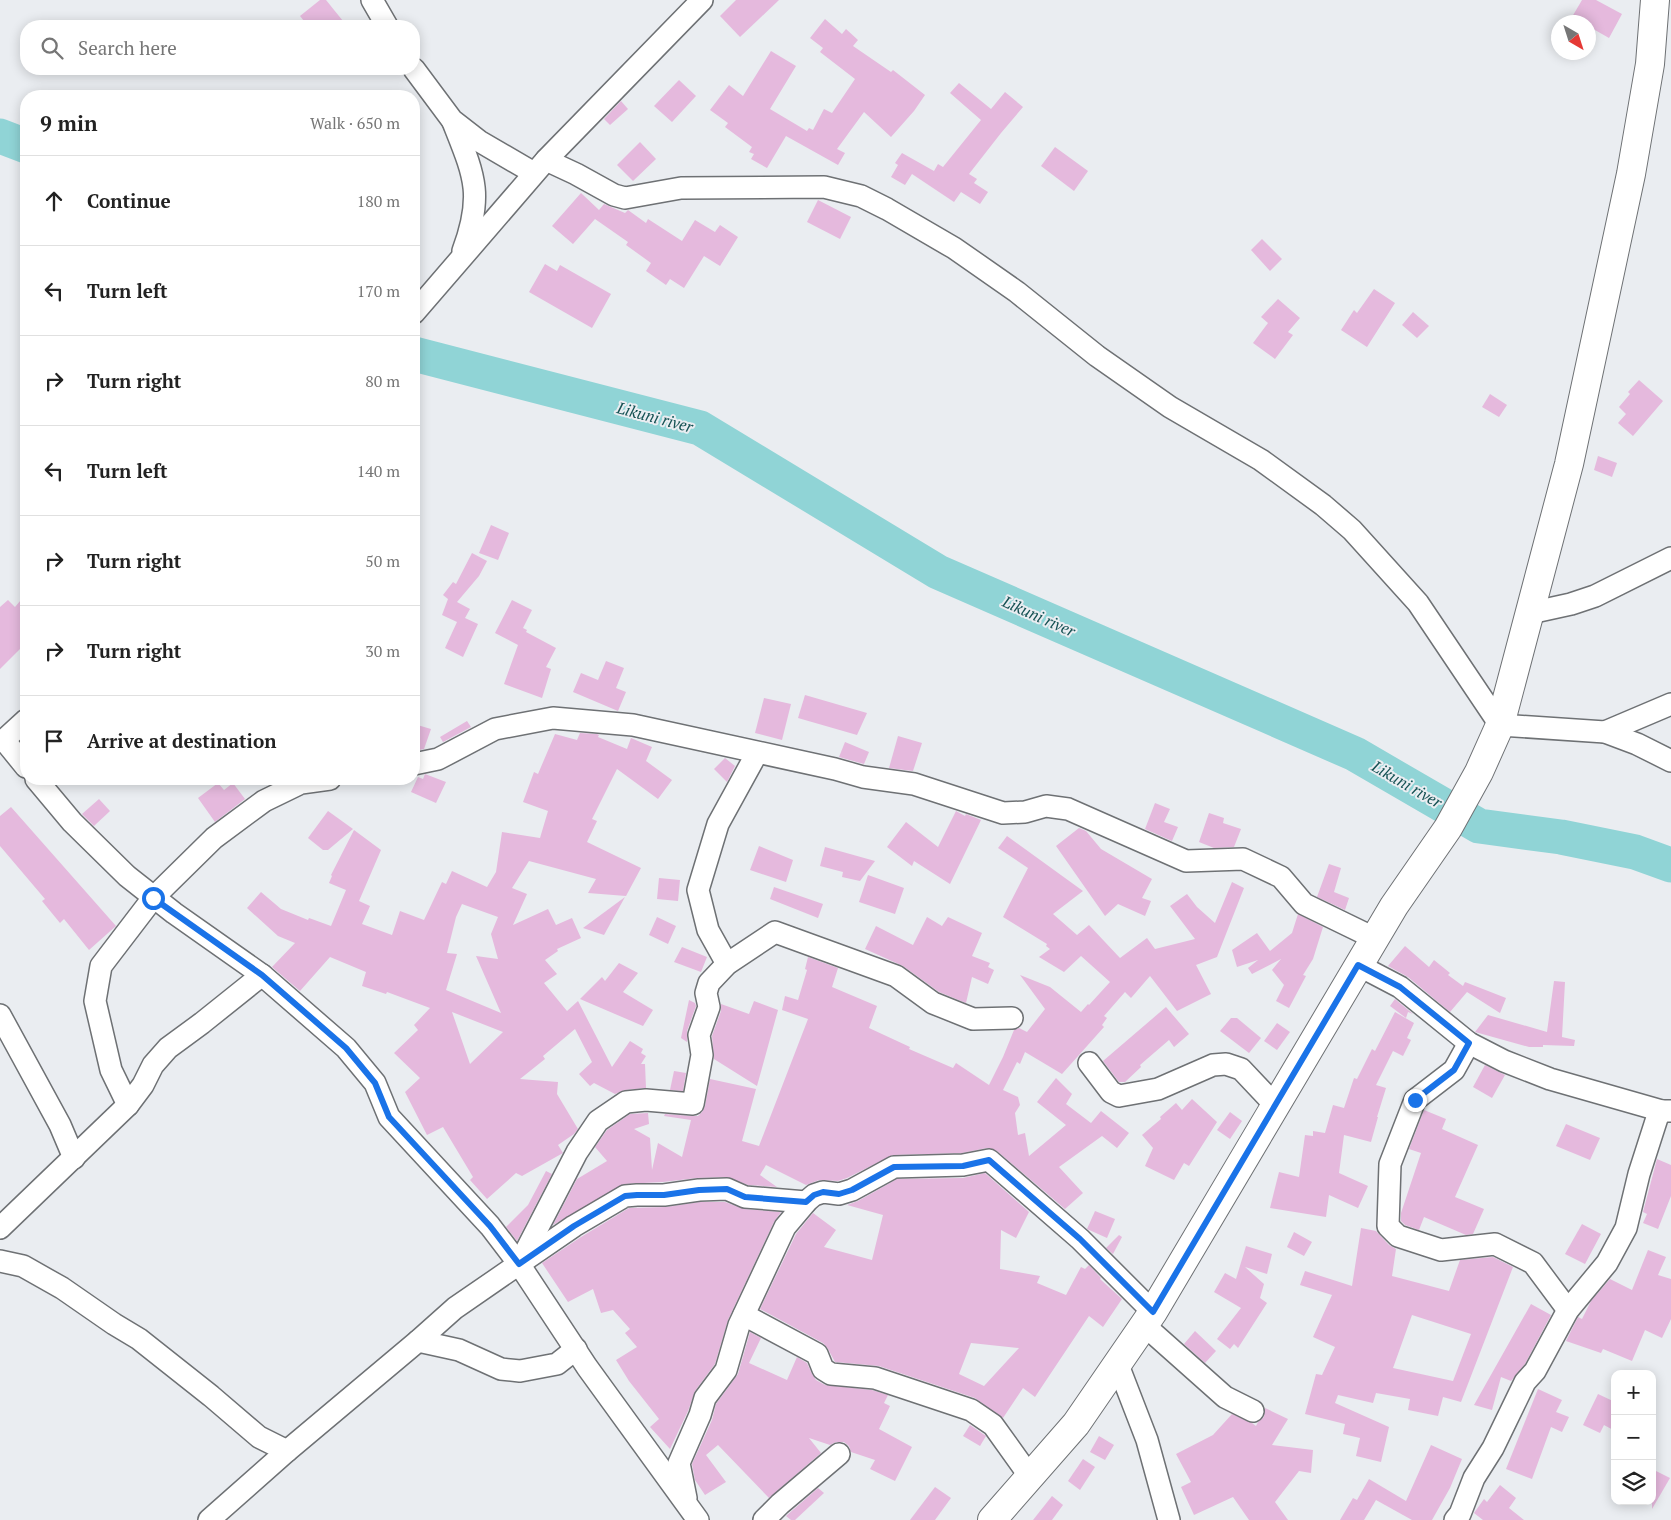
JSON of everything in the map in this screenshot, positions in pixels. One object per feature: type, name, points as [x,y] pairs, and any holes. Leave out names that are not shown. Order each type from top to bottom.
[{"type":"street","points":[[372,0],[384,20]]},
{"type":"street","points":[[420,306],[540,167],[702,0]]},
{"type":"street","points":[[992,1520],[1031,1478],[1076,1424],[1118,1365],[1148,1318],[1374,938],[1448,828],[1465,798],[1500,725],[1568,464],[1632,174],[1650,64],[1655,0]]},
{"type":"street","points":[[418,75],[452,120],[470,165],[476,193],[470,233],[459,261]]},
{"type":"street","points":[[452,120],[479,141],[540,167],[576,174],[614,195],[624,198],[681,188],[824,187],[861,196],[938,238],[1018,292],[1105,362],[1170,407],[1261,460],[1323,505],[1352,530],[1418,603],[1500,725]]},
{"type":"street","points":[[1530,613],[1571,604],[1595,596],[1671,558]]},
{"type":"street","points":[[1605,732],[1671,704]]},
{"type":"street","points":[[420,763],[438,759],[495,729],[553,718],[633,725],[864,777],[914,784],[1003,813],[1025,812],[1046,806],[1068,809],[1186,861],[1243,859],[1281,877],[1304,904],[1374,938]]},
{"type":"street","points":[[20,725],[2,740],[20,760]]},
{"type":"street","points":[[1500,725],[1605,732],[1637,744],[1671,761]]},
{"type":"street","points":[[728,964],[708,930],[698,890],[718,824],[757,753]]},
{"type":"street","points":[[41,785],[72,822],[127,876],[153,898],[262,975],[346,1048],[375,1083],[389,1117],[490,1226],[519,1264],[690,1515]]},
{"type":"street","points":[[128,1105],[111,1070],[96,1001],[101,966],[153,898],[214,838],[264,801],[297,785]]},
{"type":"street","points":[[519,1264],[577,1152],[598,1121],[626,1102],[646,1100],[693,1104],[702,1054],[699,1035],[709,1007],[706,994],[708,983],[728,964],[775,932],[896,976],[934,1003],[973,1019],[1012,1018]]},
{"type":"street","points":[[1358,965],[1400,987],[1469,1043],[1504,1061],[1550,1078],[1666,1111]]},
{"type":"street","points":[[0,1228],[128,1105],[143,1085],[153,1065],[168,1048],[262,975]]},
{"type":"street","points":[[0,1015],[60,1125],[74,1158]]},
{"type":"street","points":[[1469,1043],[1454,1070],[1415,1100],[1390,1164],[1388,1226],[1398,1236],[1441,1250],[1495,1244],[1533,1263],[1568,1310]]},
{"type":"street","points":[[1089,1063],[1111,1092],[1119,1096],[1158,1089],[1213,1065],[1226,1064],[1241,1069],[1275,1105]]},
{"type":"street","points":[[1462,1518],[1474,1478],[1493,1448],[1524,1382],[1535,1371],[1568,1310],[1607,1263],[1626,1228],[1639,1174],[1657,1118],[1666,1111]]},
{"type":"street","points":[[690,1515],[679,1464],[700,1415],[705,1398],[726,1370],[736,1334],[785,1228],[814,1195],[823,1192],[839,1194],[852,1190],[894,1167],[963,1166],[989,1160],[1080,1239],[1148,1318],[1225,1397],[1253,1411]]},
{"type":"street","points":[[209,1520],[455,1308],[574,1226],[625,1196],[664,1195],[699,1190],[727,1189],[745,1197],[806,1202]]},
{"type":"street","points":[[0,1261],[23,1266],[62,1288],[138,1339],[211,1396],[259,1438],[288,1451]]},
{"type":"street","points":[[744,1315],[817,1354],[823,1370],[831,1374],[875,1378],[971,1410],[993,1425],[1031,1478]]},
{"type":"street","points":[[418,1341],[458,1350],[501,1368],[520,1371],[557,1364],[576,1349]]},
{"type":"street","points":[[1118,1365],[1147,1440],[1170,1520]]},
{"type":"street","points":[[764,1520],[839,1454]]},
{"type":"building","points":[[320,0],[326,0],[342,20],[303,20],[300,16]]},
{"type":"building","points":[[736,0],[779,0],[740,37],[720,16]]},
{"type":"building","points":[[1582,0],[1596,0],[1622,14],[1609,38],[1596,31],[1596,15],[1573,15]]},
{"type":"building","points":[[825,19],[842,34],[846,29],[858,40],[853,46],[891,72],[893,70],[925,95],[914,111],[891,137],[864,112],[837,149],[845,153],[838,165],[786,136],[767,168],[751,159],[754,154],[749,152],[752,147],[725,127],[728,123],[710,110],[729,85],[743,96],[771,51],[796,66],[770,109],[807,131],[809,128],[813,130],[824,109],[832,113],[855,79],[820,52],[823,48],[810,38]]},
{"type":"building","points":[[679,80],[696,96],[672,122],[654,106]]},
{"type":"building","points":[[959,83],[991,109],[1005,92],[1023,107],[969,174],[977,179],[974,183],[988,192],[980,204],[961,192],[954,202],[912,174],[905,185],[891,177],[898,165],[895,163],[902,153],[934,171],[938,164],[943,167],[981,120],[950,93]]},
{"type":"building","points":[[621,101],[628,109],[610,125],[604,119]]},
{"type":"building","points":[[640,142],[656,159],[633,181],[617,165]]},
{"type":"building","points":[[1055,147],[1088,171],[1074,191],[1041,166]]},
{"type":"building","points":[[581,193],[599,210],[604,204],[625,213],[628,210],[646,223],[648,219],[682,241],[695,220],[715,232],[720,225],[738,237],[720,266],[704,256],[684,288],[670,279],[666,285],[646,271],[651,263],[626,245],[628,242],[595,219],[573,244],[552,226]]},
{"type":"building","points":[[818,200],[851,217],[840,239],[807,222]]},
{"type":"building","points":[[1262,239],[1282,259],[1270,271],[1251,250]]},
{"type":"building","points":[[545,264],[557,271],[560,265],[611,294],[592,328],[529,292]]},
{"type":"building","points":[[1374,289],[1395,303],[1367,347],[1341,330],[1354,310],[1357,313]]},
{"type":"building","points":[[1278,299],[1300,318],[1288,332],[1293,335],[1275,359],[1253,343],[1268,323],[1261,317]]},
{"type":"building","points":[[1413,312],[1429,326],[1417,338],[1402,325]]},
{"type":"building","points":[[1639,380],[1663,401],[1633,436],[1618,423],[1626,414],[1619,407],[1630,394],[1628,392]]},
{"type":"building","points":[[1490,394],[1507,405],[1499,417],[1482,407]]},
{"type":"building","points":[[1598,456],[1617,463],[1612,477],[1594,470]]},
{"type":"building","points":[[491,525],[509,533],[498,560],[479,553]]},
{"type":"building","points":[[472,553],[487,561],[479,576],[457,602],[470,609],[465,618],[478,624],[463,657],[445,648],[457,622],[442,615],[448,599],[443,595],[453,582],[456,584]]},
{"type":"building","points":[[8,600],[15,607],[20,601],[20,649],[0,669],[0,607]]},
{"type":"building","points":[[512,600],[532,610],[523,628],[527,630],[526,632],[556,648],[546,667],[551,669],[542,698],[504,684],[518,645],[495,633]]},
{"type":"building","points":[[606,661],[624,668],[616,688],[626,692],[618,711],[573,692],[581,673],[598,680]]},
{"type":"building","points":[[805,695],[867,713],[857,735],[798,718]]},
{"type":"building","points":[[764,698],[791,704],[782,740],[755,733]]},
{"type":"building","points":[[467,721],[471,727],[443,742],[440,737]]},
{"type":"building","points":[[420,726],[431,729],[424,749],[420,750]]},
{"type":"building","points":[[580,733],[597,734],[599,735],[598,737],[627,749],[631,738],[652,747],[646,761],[672,780],[658,799],[617,769],[592,819],[597,821],[587,842],[641,868],[626,896],[588,893],[596,879],[529,861],[512,888],[527,894],[513,925],[548,909],[556,925],[572,918],[581,938],[557,949],[558,951],[545,960],[557,974],[544,983],[567,1011],[578,1001],[612,1067],[630,1041],[643,1049],[641,1053],[646,1056],[641,1064],[645,1064],[646,1088],[625,1090],[615,1094],[594,1083],[590,1086],[579,1074],[592,1062],[575,1029],[543,1056],[545,1059],[520,1079],[558,1082],[557,1094],[578,1129],[558,1145],[563,1153],[522,1176],[516,1173],[487,1199],[470,1180],[473,1177],[443,1127],[427,1135],[405,1092],[420,1078],[394,1053],[418,1030],[414,1025],[430,1008],[387,992],[386,994],[362,986],[366,972],[330,957],[300,991],[272,967],[295,943],[278,936],[247,908],[261,892],[281,909],[308,920],[309,918],[331,926],[346,890],[329,883],[331,875],[354,830],[381,850],[359,901],[370,906],[362,924],[392,935],[400,911],[424,920],[442,882],[446,884],[452,871],[487,887],[496,872],[502,832],[540,838],[548,811],[523,802],[534,772],[538,774],[555,734],[577,740]],"holes":[[[462,904],[498,917],[491,934],[498,959],[476,956],[501,1013],[446,990],[457,954],[447,953],[456,917]],[[452,1012],[503,1032],[470,1064]]]},
{"type":"building","points":[[898,736],[922,743],[913,771],[889,768]]},
{"type":"building","points":[[845,742],[869,752],[864,764],[839,757]]},
{"type":"building","points":[[725,758],[735,766],[727,782],[714,769]]},
{"type":"building","points":[[425,774],[446,782],[436,803],[411,792],[414,785],[420,785],[420,778],[423,779]]},
{"type":"building","points":[[215,785],[220,785],[224,790],[230,785],[234,785],[245,799],[215,822],[198,798]]},
{"type":"building","points":[[99,799],[110,811],[94,826],[82,814]]},
{"type":"building","points":[[1155,803],[1170,809],[1164,822],[1178,827],[1172,841],[1145,829]]},
{"type":"building","points":[[11,807],[116,926],[89,950],[64,919],[60,923],[42,901],[45,899],[0,846],[0,816]]},
{"type":"building","points":[[328,811],[353,829],[328,850],[323,850],[308,838]]},
{"type":"building","points":[[956,811],[965,816],[966,814],[981,820],[950,884],[914,861],[912,866],[887,847],[906,822],[938,847]]},
{"type":"building","points":[[1209,813],[1224,818],[1223,823],[1241,829],[1234,847],[1214,848],[1199,842]]},
{"type":"building","points":[[1079,828],[1086,831],[1101,849],[1152,879],[1142,898],[1151,901],[1145,916],[1118,904],[1105,916],[1056,846]]},
{"type":"building","points":[[1007,836],[1083,891],[1053,914],[1077,935],[1089,925],[1120,958],[1147,938],[1155,949],[1195,939],[1170,906],[1187,894],[1197,907],[1215,923],[1232,882],[1244,888],[1217,957],[1196,965],[1211,994],[1177,1011],[1150,976],[1131,998],[1125,992],[1104,1016],[1107,1018],[1102,1025],[1104,1027],[1062,1074],[1025,1052],[1020,1064],[1017,1062],[1003,1090],[1018,1097],[1020,1105],[1015,1113],[1018,1135],[1025,1133],[1029,1156],[1066,1125],[1037,1102],[1056,1078],[1072,1094],[1066,1104],[1091,1123],[1101,1111],[1129,1133],[1117,1148],[1102,1136],[1059,1167],[1083,1193],[1065,1209],[997,1151],[987,1148],[962,1153],[893,1155],[847,1178],[838,1181],[819,1180],[806,1185],[766,1165],[760,1175],[777,1187],[748,1185],[727,1177],[624,1184],[553,1225],[577,1179],[607,1161],[595,1147],[607,1130],[630,1114],[648,1113],[649,1124],[634,1129],[650,1138],[652,1170],[658,1143],[682,1157],[691,1120],[664,1116],[665,1114],[698,1116],[705,1106],[710,1079],[756,1089],[742,1141],[759,1146],[808,1019],[782,1010],[785,996],[798,1000],[807,970],[805,969],[808,957],[838,968],[832,987],[877,1006],[869,1028],[910,1047],[909,1049],[953,1068],[956,1063],[989,1085],[1014,1030],[1019,1028],[1027,1032],[1045,1009],[1020,975],[1050,987],[1081,1012],[1110,982],[1081,956],[1064,972],[1039,957],[1050,949],[1046,946],[1047,944],[1003,917],[1028,868],[998,848]]},
{"type":"building","points":[[759,846],[793,860],[786,882],[750,870]]},
{"type":"building","points":[[825,847],[875,861],[860,881],[842,877],[843,872],[820,866]]},
{"type":"building","points":[[1329,864],[1341,868],[1334,892],[1349,898],[1345,910],[1317,897]]},
{"type":"building","points":[[868,875],[904,888],[895,914],[859,902]]},
{"type":"building","points":[[659,878],[680,880],[678,901],[657,899]]},
{"type":"building","points":[[774,887],[823,904],[818,918],[770,899]]},
{"type":"building","points":[[625,897],[604,935],[583,928]]},
{"type":"building","points":[[1298,914],[1323,927],[1313,959],[1303,975],[1306,976],[1289,1008],[1276,1001],[1284,985],[1272,970],[1281,959],[1252,974],[1248,968],[1258,960],[1237,967],[1232,950],[1257,933],[1270,951],[1292,933]]},
{"type":"building","points":[[657,917],[676,926],[668,944],[649,935]]},
{"type":"building","points":[[927,917],[942,926],[948,917],[982,933],[972,956],[990,963],[988,967],[994,970],[988,984],[972,977],[966,1003],[939,992],[903,966],[865,949],[876,926],[913,945]]},
{"type":"building","points":[[1405,946],[1429,967],[1434,960],[1450,973],[1448,975],[1463,986],[1465,982],[1506,998],[1500,1013],[1467,992],[1450,1012],[1408,977],[1388,966]]},
{"type":"building","points":[[682,947],[707,957],[701,972],[674,962]]},
{"type":"building","points":[[619,963],[638,973],[623,992],[653,1010],[643,1026],[580,999],[602,977],[605,981]]},
{"type":"building","points":[[1554,981],[1565,982],[1562,1037],[1575,1040],[1574,1046],[1543,1045],[1543,1047],[1529,1047],[1475,1032],[1488,1015],[1547,1032]]},
{"type":"building","points":[[1395,999],[1413,1014],[1408,1012],[1406,1018],[1390,1006]]},
{"type":"building","points":[[689,1000],[695,1003],[696,1006],[687,1031],[687,1042],[681,1038]]},
{"type":"building","points":[[754,1001],[778,1010],[757,1086],[714,1059],[712,1036],[721,1011],[721,1004],[749,1014]]},
{"type":"building","points":[[1166,1007],[1189,1034],[1174,1047],[1169,1040],[1140,1065],[1141,1067],[1125,1082],[1119,1082],[1103,1061]]},
{"type":"building","points":[[1395,1012],[1414,1023],[1407,1038],[1411,1040],[1403,1056],[1393,1051],[1376,1085],[1386,1088],[1371,1142],[1344,1135],[1339,1173],[1368,1186],[1358,1208],[1329,1195],[1326,1217],[1270,1208],[1279,1172],[1299,1177],[1305,1135],[1313,1136],[1313,1131],[1325,1133],[1333,1105],[1344,1108],[1354,1078],[1357,1079],[1372,1049],[1375,1051]]},
{"type":"building","points":[[1231,1018],[1237,1018],[1261,1038],[1249,1053],[1220,1031]]},
{"type":"building","points":[[1277,1023],[1290,1032],[1277,1050],[1264,1041]]},
{"type":"building","points":[[1485,1065],[1505,1075],[1492,1098],[1473,1087]]},
{"type":"building","points":[[674,1071],[686,1073],[683,1091],[670,1090]]},
{"type":"building","points":[[1192,1099],[1217,1122],[1189,1166],[1184,1163],[1174,1180],[1145,1166],[1153,1148],[1142,1135],[1176,1103],[1182,1110]]},
{"type":"building","points":[[1424,1110],[1446,1119],[1442,1129],[1478,1145],[1455,1197],[1484,1209],[1473,1234],[1466,1235],[1424,1217],[1419,1230],[1405,1225],[1401,1221],[1401,1213],[1421,1153],[1409,1149]]},
{"type":"building","points":[[1230,1112],[1242,1121],[1230,1139],[1217,1130]]},
{"type":"building","points":[[1566,1124],[1600,1138],[1590,1160],[1556,1146]]},
{"type":"building","points":[[1657,1159],[1671,1165],[1671,1196],[1658,1229],[1643,1223],[1647,1214],[1643,1212]]},
{"type":"building","points":[[546,1171],[552,1174],[517,1241],[506,1227],[528,1205]]},
{"type":"building","points":[[985,1173],[1029,1212],[1016,1238],[1001,1230],[1000,1269],[1040,1276],[1037,1283],[1066,1295],[1081,1267],[1085,1269],[1089,1265],[1100,1279],[1122,1299],[1103,1327],[1089,1316],[1035,1397],[1023,1388],[1003,1418],[975,1398],[879,1366],[835,1362],[823,1343],[760,1309],[796,1234],[813,1213],[836,1230],[824,1247],[872,1260],[883,1215],[847,1205],[858,1201],[897,1179],[963,1178]],"holes":[[[971,1343],[1019,1348],[984,1386],[959,1374]]]},
{"type":"building","points":[[700,1202],[725,1202],[744,1209],[781,1212],[774,1222],[728,1320],[715,1364],[695,1391],[670,1449],[650,1427],[659,1419],[629,1381],[616,1360],[637,1347],[625,1333],[630,1329],[613,1310],[601,1313],[593,1289],[568,1302],[542,1263],[629,1208],[666,1207]]},
{"type":"building","points":[[1095,1211],[1115,1219],[1107,1238],[1087,1229]]},
{"type":"building","points":[[1582,1224],[1601,1234],[1585,1264],[1565,1254]]},
{"type":"building","points":[[1361,1228],[1376,1231],[1389,1245],[1396,1249],[1392,1276],[1449,1291],[1460,1260],[1493,1257],[1513,1267],[1461,1402],[1443,1397],[1438,1416],[1408,1410],[1410,1399],[1376,1393],[1373,1403],[1338,1395],[1335,1403],[1389,1427],[1381,1462],[1356,1456],[1360,1438],[1343,1434],[1345,1424],[1305,1414],[1316,1374],[1322,1375],[1335,1347],[1313,1337],[1332,1295],[1300,1285],[1305,1271],[1352,1286]],"holes":[[[1412,1315],[1471,1334],[1453,1381],[1393,1368]]]},
{"type":"building","points":[[1294,1232],[1312,1242],[1304,1256],[1287,1247]]},
{"type":"building","points":[[1119,1235],[1122,1237],[1113,1254],[1106,1248]]},
{"type":"building","points":[[1246,1246],[1272,1254],[1267,1274],[1245,1267],[1264,1284],[1260,1298],[1267,1303],[1238,1348],[1234,1344],[1230,1349],[1217,1339],[1241,1308],[1214,1292],[1225,1273],[1236,1279]]},
{"type":"building","points":[[1648,1250],[1666,1257],[1658,1275],[1671,1279],[1671,1319],[1662,1338],[1645,1330],[1632,1361],[1603,1349],[1601,1353],[1566,1341],[1578,1317],[1582,1319],[1591,1301],[1610,1279],[1632,1290]]},
{"type":"building","points":[[1531,1304],[1551,1315],[1525,1364],[1511,1381],[1501,1377],[1492,1410],[1474,1405]]},
{"type":"building","points":[[1195,1331],[1216,1351],[1205,1363],[1184,1344]]},
{"type":"building","points":[[750,1332],[761,1338],[749,1363],[787,1380],[797,1357],[807,1363],[816,1380],[825,1385],[872,1390],[888,1395],[884,1403],[890,1406],[879,1429],[912,1447],[895,1481],[870,1469],[875,1460],[851,1452],[849,1446],[844,1442],[836,1442],[830,1445],[809,1438],[821,1453],[769,1498],[718,1445],[706,1455],[726,1482],[705,1495],[695,1480],[692,1464],[712,1420],[716,1404],[738,1374]]},
{"type":"building","points":[[1538,1389],[1562,1400],[1556,1412],[1569,1417],[1562,1432],[1551,1427],[1532,1479],[1506,1469]]},
{"type":"building","points":[[1598,1394],[1611,1400],[1611,1429],[1604,1425],[1600,1433],[1583,1425]]},
{"type":"building","points":[[1265,1408],[1288,1419],[1272,1445],[1313,1450],[1311,1473],[1299,1471],[1275,1502],[1288,1520],[1249,1520],[1233,1497],[1194,1515],[1181,1487],[1191,1482],[1176,1454],[1213,1435],[1232,1414],[1256,1426],[1264,1417]]},
{"type":"building","points":[[970,1425],[986,1436],[980,1446],[963,1436]]},
{"type":"building","points":[[1099,1436],[1114,1445],[1105,1460],[1090,1452]]},
{"type":"building","points":[[1431,1445],[1462,1459],[1450,1488],[1432,1520],[1412,1520],[1376,1500],[1364,1520],[1340,1520],[1353,1498],[1357,1500],[1369,1479],[1406,1501]]},
{"type":"building","points":[[1083,1459],[1095,1467],[1080,1490],[1068,1481]]},
{"type":"building","points":[[1656,1471],[1670,1478],[1656,1502]]},
{"type":"building","points":[[1500,1485],[1516,1498],[1509,1508],[1524,1520],[1483,1520],[1474,1513],[1484,1499],[1487,1502]]},
{"type":"building","points":[[935,1487],[951,1498],[935,1520],[910,1520]]},
{"type":"building","points":[[818,1488],[824,1493],[795,1520],[791,1520],[786,1516]]},
{"type":"building","points":[[1052,1496],[1063,1505],[1052,1520],[1033,1520]]},
{"type":"waterway","name":"Likuni river","points":[[0,136],[20,144]]},
{"type":"waterway","name":"Likuni river","points":[[420,356],[700,428],[938,572],[1355,754],[1479,826],[1561,837],[1635,852],[1671,865]]},
{"type":"route","points":[[153,898],[262,975],[346,1048],[375,1083],[389,1117],[490,1226],[519,1264],[574,1226],[625,1196],[664,1195],[699,1190],[727,1189],[745,1197],[806,1202],[814,1195],[823,1192],[839,1194],[852,1190],[874,1180],[894,1167],[963,1166],[989,1160],[1080,1239],[1153,1312],[1358,965],[1400,987],[1469,1043],[1454,1070],[1415,1100]]}]
